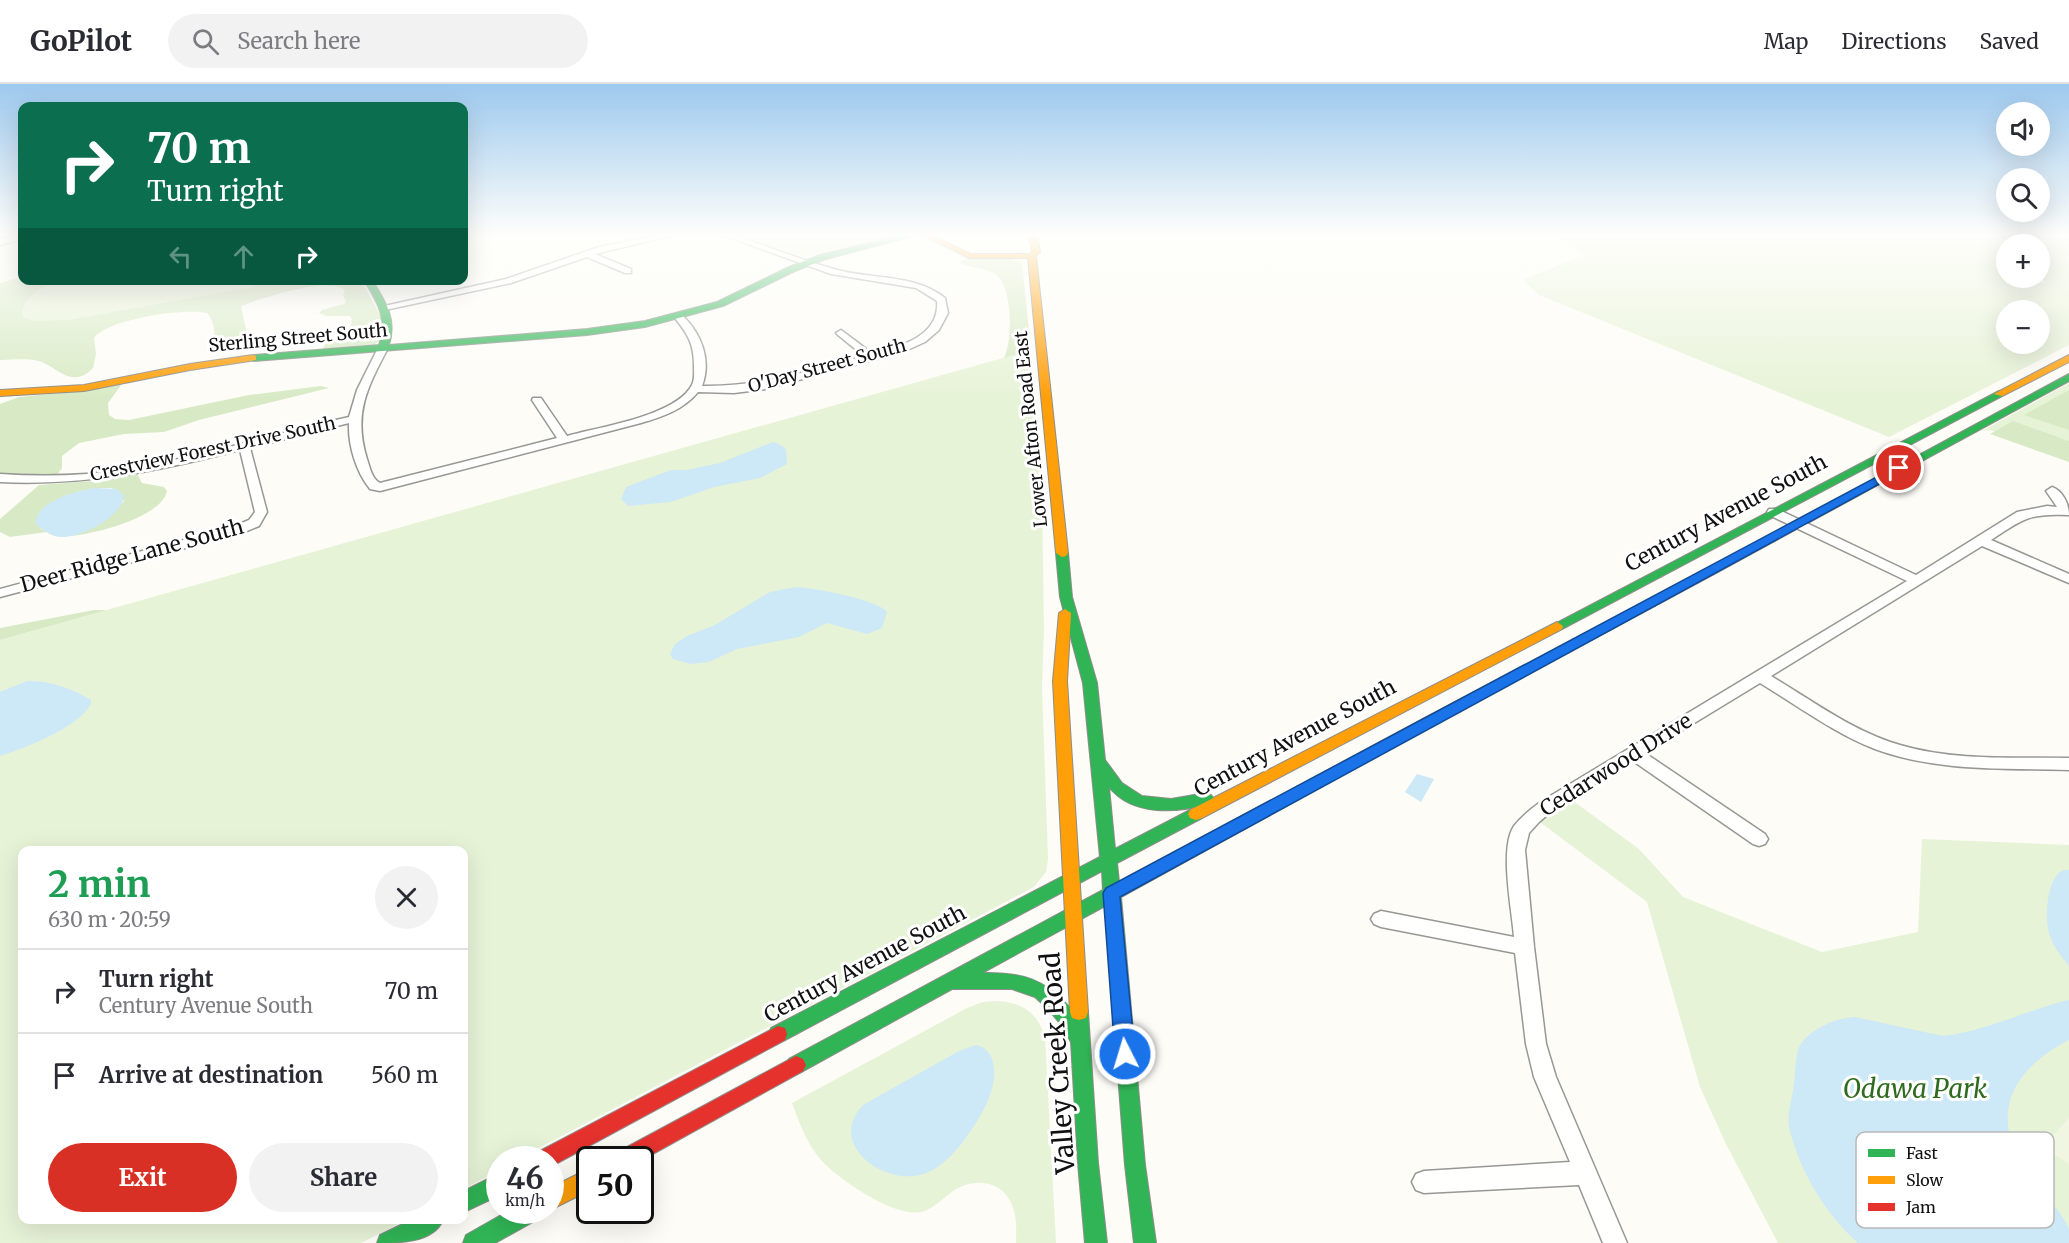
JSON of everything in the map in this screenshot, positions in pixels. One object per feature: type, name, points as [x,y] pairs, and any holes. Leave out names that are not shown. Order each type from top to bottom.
[{"type":"main road","points":[[374,290],[385,308],[391,325],[383,348]]},
{"type":"main road","name":"Sterling Street South","points":[[2,395],[89,387],[227,362],[604,330],[679,316],[737,297],[750,290]]},
{"type":"main road","name":"Lower Afton Road East","points":[[1035,290],[1066,597],[1060,681],[1071,880]]},
{"type":"main road","name":"Century Avenue South","points":[[564,1149],[786,1029],[2069,358]]},
{"type":"main road","name":"Century Avenue South","points":[[649,1146],[1073,914],[2069,377]]},
{"type":"main road","name":"Lower Afton Road East","points":[[1066,597],[1090,683],[1108,860]]},
{"type":"main road","points":[[1098,760],[1119,789],[1144,802],[1159,806],[1181,806],[1244,789]]},
{"type":"main road","points":[[1108,860],[1135,1165],[1145,1243]]},
{"type":"main road","name":"Valley Creek Road","points":[[1071,880],[1096,1243]]},
{"type":"main road","points":[[948,982],[1008,979],[1038,988],[1062,1009],[1075,1029],[1081,1044]]},
{"type":"main road","points":[[468,1201],[486,1191]]},
{"type":"main road","points":[[388,1243],[424,1224]]},
{"type":"main road","points":[[474,1243],[507,1224]]},
{"type":"street","points":[[385,308],[467,290]]},
{"type":"street","name":"O'Day Street South","points":[[694,389],[734,390],[765,386],[910,346],[933,332],[943,316],[944,305],[941,298],[926,290]]},
{"type":"street","points":[[383,348],[361,389],[354,419],[358,449],[370,482],[378,487],[399,484],[656,415],[677,404],[694,389],[699,376],[699,347],[693,332],[679,316]]},
{"type":"street","points":[[841,333],[872,358]]},
{"type":"street","points":[[537,400],[564,440]]},
{"type":"street","name":"Crestview Forest Drive South","points":[[0,478],[40,481],[101,476],[142,469],[354,419]]},
{"type":"street","name":"Deer Ridge Lane South","points":[[0,593],[252,524],[261,512],[244,445]]},
{"type":"street","name":"Cedarwood Drive","points":[[2052,491],[2068,511]]},
{"type":"street","name":"Cedarwood Drive","points":[[1615,1243],[1545,1077],[1536,1044],[1524,946],[1516,850],[1521,830],[1548,805],[1917,581],[2021,515],[2047,510],[2068,511]]},
{"type":"street","points":[[1773,512],[1917,581]]},
{"type":"street","points":[[1980,540],[2069,579]]},
{"type":"street","points":[[1760,676],[1856,733],[1894,750],[1939,758],[2069,764]]},
{"type":"street","points":[[1633,753],[1759,838]]},
{"type":"street","points":[[1381,919],[1524,946]]},
{"type":"street","points":[[1424,1182],[1584,1173]]},
{"type":"green space","points":[[0,290],[38,290],[26,302],[22,315],[26,319],[36,321],[69,320],[235,290],[294,290],[241,306],[246,330],[240,347],[226,353],[213,350],[213,326],[207,313],[182,312],[130,320],[102,331],[94,338],[96,354],[93,368],[78,377],[70,377],[38,361],[0,360]]},
{"type":"green space","points":[[18,290],[255,290],[0,339]]},
{"type":"green space","points":[[345,290],[367,290],[383,320],[379,341],[375,344],[322,350],[326,343],[349,334],[352,319],[350,316],[327,316],[319,313],[322,310],[344,304],[346,302],[343,295]]},
{"type":"green space","points":[[1005,290],[1025,290],[1031,350],[1004,358],[1010,326]]},
{"type":"green space","points":[[1534,290],[2069,290],[2069,345],[1889,437],[1539,295]]},
{"type":"green space","points":[[1031,350],[1042,497],[1044,630],[1042,687],[1048,859],[1046,872],[1034,887],[543,1146],[486,1146],[486,1177],[468,1187],[468,846],[18,846],[18,1224],[398,1224],[361,1243],[0,1243],[0,640]]},
{"type":"green space","points":[[2069,383],[2069,460],[1990,430],[1982,431]]},
{"type":"green space","points":[[122,384],[108,403],[109,415],[115,419],[129,420],[249,395],[321,386],[329,388],[199,420],[164,432],[124,434],[79,443],[62,456],[62,468],[57,475],[0,473],[0,404],[19,397],[83,391]]},
{"type":"green space","points":[[2069,390],[2069,430],[2024,415]]},
{"type":"green space","points":[[2013,421],[2069,441],[2069,462],[1990,434]]},
{"type":"green space","points":[[137,474],[142,483],[164,487],[167,491],[153,509],[141,516],[111,528],[71,536],[102,523],[124,501],[112,488],[86,490],[70,494],[47,506],[40,528],[47,532],[10,537],[0,532],[0,519],[39,485],[92,481]]},
{"type":"green space","points":[[94,610],[107,610],[0,640],[0,628]]},
{"type":"green space","name":"Odawa Park","points":[[1565,795],[1639,849],[1683,897],[1822,952],[1918,932],[1922,839],[2069,845],[2069,1243],[1778,1243],[1726,1144],[1700,1087],[1647,902],[1533,817]]},
{"type":"green space","points":[[997,1001],[1014,1004],[1028,1010],[1038,1021],[1045,1037],[1056,1243],[1016,1243],[1016,1219],[1010,1201],[999,1188],[983,1183],[965,1185],[956,1189],[921,1212],[897,1209],[882,1203],[840,1177],[821,1160],[808,1140],[792,1103],[967,1008],[983,1002]]},
{"type":"green space","points":[[2069,1117],[2069,1164],[2054,1154],[2054,1135]]},
{"type":"water","points":[[773,442],[786,449],[787,464],[760,478],[714,487],[671,502],[628,506],[621,499],[626,487],[671,470],[687,470],[720,463]]},
{"type":"water","points":[[95,488],[117,489],[124,496],[122,504],[116,511],[99,525],[79,534],[57,537],[36,524],[42,509],[49,503],[58,498]]},
{"type":"water","points":[[796,587],[844,595],[881,607],[887,612],[882,628],[867,634],[827,623],[799,637],[737,649],[709,662],[690,664],[673,659],[670,654],[675,644],[687,636],[715,625],[770,592]]},
{"type":"water","points":[[27,681],[44,682],[68,689],[91,700],[91,704],[84,713],[63,729],[0,756],[0,692]]},
{"type":"water","points":[[1417,774],[1434,779],[1421,802],[1405,792]]},
{"type":"water","points":[[2064,870],[2069,870],[2069,966],[2049,934],[2047,922],[2051,887],[2054,879]]},
{"type":"water","points":[[2069,1000],[2069,1040],[2034,1064],[2021,1079],[2012,1094],[2008,1111],[2010,1132],[1856,1132],[1856,1228],[2054,1228],[2054,1204],[2069,1229],[2069,1243],[1858,1243],[1834,1218],[1815,1190],[1800,1160],[1789,1127],[1796,1060],[1801,1043],[1814,1031],[1839,1019],[1855,1017],[1943,1036],[1975,1030]]},
{"type":"water","points":[[976,1045],[986,1049],[991,1057],[994,1073],[993,1085],[978,1119],[951,1156],[933,1170],[911,1176],[894,1175],[866,1160],[856,1148],[851,1135],[853,1120],[863,1105],[959,1051]]},
{"type":"traffic: fast","points":[[374,290],[383,305],[388,320],[383,348]]},
{"type":"traffic: fast","points":[[253,358],[587,332],[645,324],[720,304],[749,290]]},
{"type":"traffic: fast","points":[[1710,571],[2069,377]]},
{"type":"traffic: fast","points":[[1557,626],[1999,394]]},
{"type":"traffic: fast","points":[[1062,553],[1066,597],[1090,683],[1112,893],[1135,1165],[1145,1243]]},
{"type":"traffic: fast","points":[[796,1065],[1428,722]]},
{"type":"traffic: fast","points":[[1098,760],[1117,787],[1137,800],[1171,805],[1206,799]]},
{"type":"traffic: fast","points":[[778,1034],[1196,814]]},
{"type":"traffic: fast","points":[[954,982],[995,980],[1027,985],[1054,1002],[1078,1036]]},
{"type":"traffic: fast","points":[[1079,1012],[1088,1163],[1096,1243]]},
{"type":"traffic: fast","points":[[468,1200],[486,1190]]},
{"type":"traffic: fast","points":[[388,1243],[424,1224]]},
{"type":"traffic: fast","points":[[474,1243],[507,1224]]},
{"type":"traffic: slow","points":[[1035,290],[1062,553]]},
{"type":"traffic: slow","points":[[0,393],[84,388],[190,367],[253,358]]},
{"type":"traffic: slow","points":[[1999,394],[2069,358]]},
{"type":"traffic: slow","points":[[1428,722],[1710,571]]},
{"type":"traffic: slow","points":[[1065,613],[1060,681],[1079,1012]]},
{"type":"traffic: slow","points":[[1196,814],[1557,626]]},
{"type":"traffic: slow","points":[[564,1192],[576,1186]]},
{"type":"traffic: jam","points":[[564,1149],[778,1034]]},
{"type":"traffic: jam","points":[[648,1146],[796,1065]]},
{"type":"route","points":[[1125,1054],[1112,893],[1899,468]]}]
